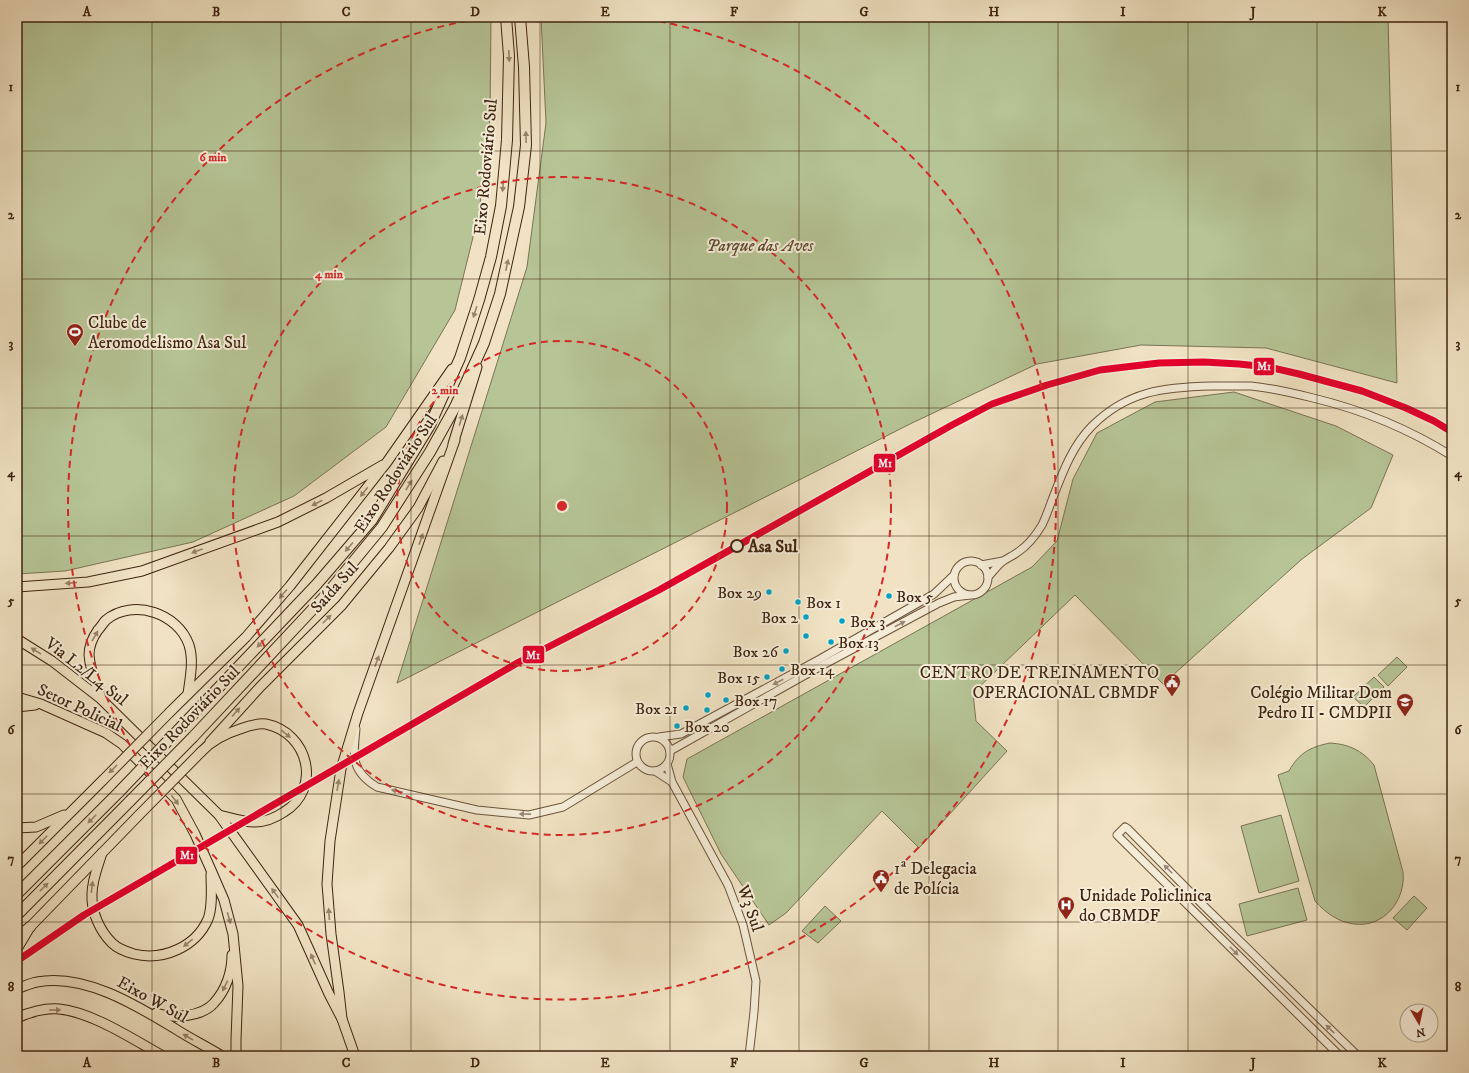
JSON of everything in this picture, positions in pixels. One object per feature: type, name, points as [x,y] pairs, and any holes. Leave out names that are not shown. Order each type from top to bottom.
[{"type":"highway","name":"Eixo Rodoviário Sul","points":[[17,894],[119,792],[316,585],[372,520],[430,425],[460,358],[491,257],[501,206],[507,132],[509,56],[506,17]]},
{"type":"highway","name":"Eixo Rodoviário Sul","points":[[17,915],[192,737],[326,595],[382,527],[430,452],[455,407],[484,343],[500,294],[519,207],[526,145],[524,67],[520,17]]},
{"type":"highway","points":[[17,938],[30,927]]},
{"type":"main road","name":"Saída Sul","points":[[30,927],[201,752],[260,686],[342,605],[389,548],[418,508],[455,440],[484,343]]},
{"type":"main road","name":"Saída Sul","points":[[17,866],[246,637],[290,586],[387,462],[460,358]]},
{"type":"main road","points":[[355,1056],[342,1018],[330,934],[327,884],[330,841],[341,769],[358,713],[455,440]]},
{"type":"main road","points":[[17,587],[88,582],[142,571],[278,522],[326,498],[387,462]]},
{"type":"main road","points":[[101,699],[92,673],[89,654],[93,637],[106,620],[122,612],[143,609],[161,615],[173,622],[184,634],[189,646],[192,662],[188,694]]},
{"type":"main road","name":"Via L2/L4 Sul","points":[[17,639],[52,661],[101,699],[220,815],[298,925],[329,994],[342,1018]]},
{"type":"main road","name":"Setor Policial","points":[[17,697],[41,704],[106,733],[122,744],[176,800],[196,834],[224,900],[233,934]]},
{"type":"main road","points":[[17,707],[41,704]]},
{"type":"main road","points":[[210,742],[233,731],[251,725],[266,724],[283,730],[296,743],[304,756],[307,769],[306,782],[299,799],[289,809],[274,818],[256,822],[243,821],[220,815]]},
{"type":"main road","points":[[17,828],[36,827],[69,813]]},
{"type":"main road","points":[[102,853],[93,881],[91,895],[99,926],[113,944],[127,952],[143,956],[165,955],[184,947],[199,934],[208,918],[211,903],[211,870]]},
{"type":"main road","points":[[17,950],[30,927]]},
{"type":"main road","points":[[141,1008],[165,1016],[176,1017],[201,1012],[213,1004],[224,989],[230,975],[233,934]]},
{"type":"main road","points":[[233,934],[238,986],[236,1056]]},
{"type":"main road","name":"Eixo W Sul","points":[[17,989],[38,982],[60,981],[103,990],[141,1008],[222,1056]]},
{"type":"main road","points":[[17,1018],[31,1012],[45,1010],[59,1009],[77,1013],[95,1019],[163,1056]]},
{"type":"street","points":[[988,577],[1003,561],[1019,551],[1032,539],[1042,525],[1065,468],[1075,448],[1091,427],[1108,412],[1122,403],[1153,391],[1173,387],[1192,386],[1252,386],[1302,395],[1335,403],[1386,421],[1417,436],[1452,456]]},
{"type":"street","points":[[981,565],[1003,561]]},
{"type":"street","points":[[670,751],[823,665],[939,603],[954,597],[970,595],[977,594],[983,590],[987,584],[988,577],[986,570],[981,565],[974,562],[962,564],[957,568],[954,575],[954,582],[958,588],[963,593],[970,595]]},
{"type":"street","points":[[659,737],[668,745],[670,751],[667,764],[655,770],[645,769],[637,762],[635,751],[641,740],[646,737],[681,734],[820,659],[934,594],[954,575]]},
{"type":"street","points":[[358,713],[354,754],[356,763],[367,780],[377,787],[477,810],[529,815],[563,807],[637,762]]},
{"type":"street","name":"W3 Sul","points":[[667,764],[672,782],[728,885],[743,925],[756,981],[749,1056]]},
{"type":"street","name":"W3 Sul","points":[[655,770],[672,782]]},
{"type":"street","points":[[1340,1056],[1117,835],[1125,827],[1228,930],[1358,1056]]},
{"type":"street","points":[[1131,849],[1140,841]]},
{"type":"street","points":[[1221,938],[1228,930]]},
{"type":"street","points":[[1298,1014],[1305,1005]]},
{"type":"green space","points":[[17,17],[491,17],[490,117],[479,213],[455,310],[386,427],[294,496],[193,542],[65,571],[17,574]]},
{"type":"green space","name":"Parque das Aves","points":[[541,17],[1388,17],[1397,383],[1266,348],[1141,345],[1037,364],[912,423],[397,683],[527,267],[546,123]]},
{"type":"green space","points":[[1234,392],[1336,426],[1393,455],[1371,508],[1302,559],[1163,684],[1075,595],[973,693],[976,721],[1007,751],[919,848],[882,811],[786,913],[769,925],[721,854],[683,777],[687,759],[1032,567],[1057,541],[1073,479],[1097,433],[1155,402]]},
{"type":"green space","points":[[1397,657],[1407,667],[1388,686],[1378,675]]},
{"type":"green space","points":[[1374,677],[1384,687],[1364,707],[1353,697]]},
{"type":"green space","points":[[1330,743],[1349,746],[1365,755],[1374,765],[1403,872],[1401,892],[1397,902],[1391,910],[1375,922],[1365,924],[1348,923],[1328,913],[1315,901],[1278,775],[1289,771],[1301,755],[1311,749]]},
{"type":"green space","points":[[1281,815],[1299,881],[1259,893],[1241,826]]},
{"type":"green space","points":[[1298,888],[1307,920],[1247,936],[1239,904]]},
{"type":"green space","points":[[1414,896],[1427,908],[1407,930],[1393,918]]},
{"type":"green space","points":[[825,906],[841,921],[818,943],[802,931]]},
{"type":"transit line","name":"M1","points":[[17,961],[84,915],[519,662],[659,590],[992,404],[1047,385],[1100,370],[1159,363],[1204,362],[1239,364],[1268,367],[1362,391],[1406,408],[1434,421],[1452,432]]},
{"type":"place","name":"Clube de Aeromodelismo Asa Sul","points":[[75,347]]},
{"type":"place","name":"Asa Sul","points":[[737,546]]},
{"type":"place","name":"Box 29","points":[[769,592]]},
{"type":"place","name":"Box 5","points":[[889,596]]},
{"type":"place","name":"Box 1","points":[[798,602]]},
{"type":"place","name":"Box 2","points":[[806,617]]},
{"type":"place","name":"Box 3","points":[[842,621]]},
{"type":"place","name":"Box 13","points":[[831,642]]},
{"type":"place","name":"Box 26","points":[[786,651]]},
{"type":"place","name":"Box 14","points":[[782,669]]},
{"type":"place","name":"Box 15","points":[[767,677]]},
{"type":"place","name":"CENTRO DE TREINAMENTO OPERACIONAL CBMDF","points":[[1172,697]]},
{"type":"place","name":"Box 17","points":[[726,700]]},
{"type":"place","name":"Box 21","points":[[686,708]]},
{"type":"place","name":"Colégio Militar Dom Pedro II - CMDPII","points":[[1405,717]]},
{"type":"place","name":"Box 20","points":[[677,726]]},
{"type":"place","name":"1ª Delegacia de Polícia","points":[[881,893]]},
{"type":"place","name":"Unidade Policlinica do CBMDF","points":[[1066,920]]}]
